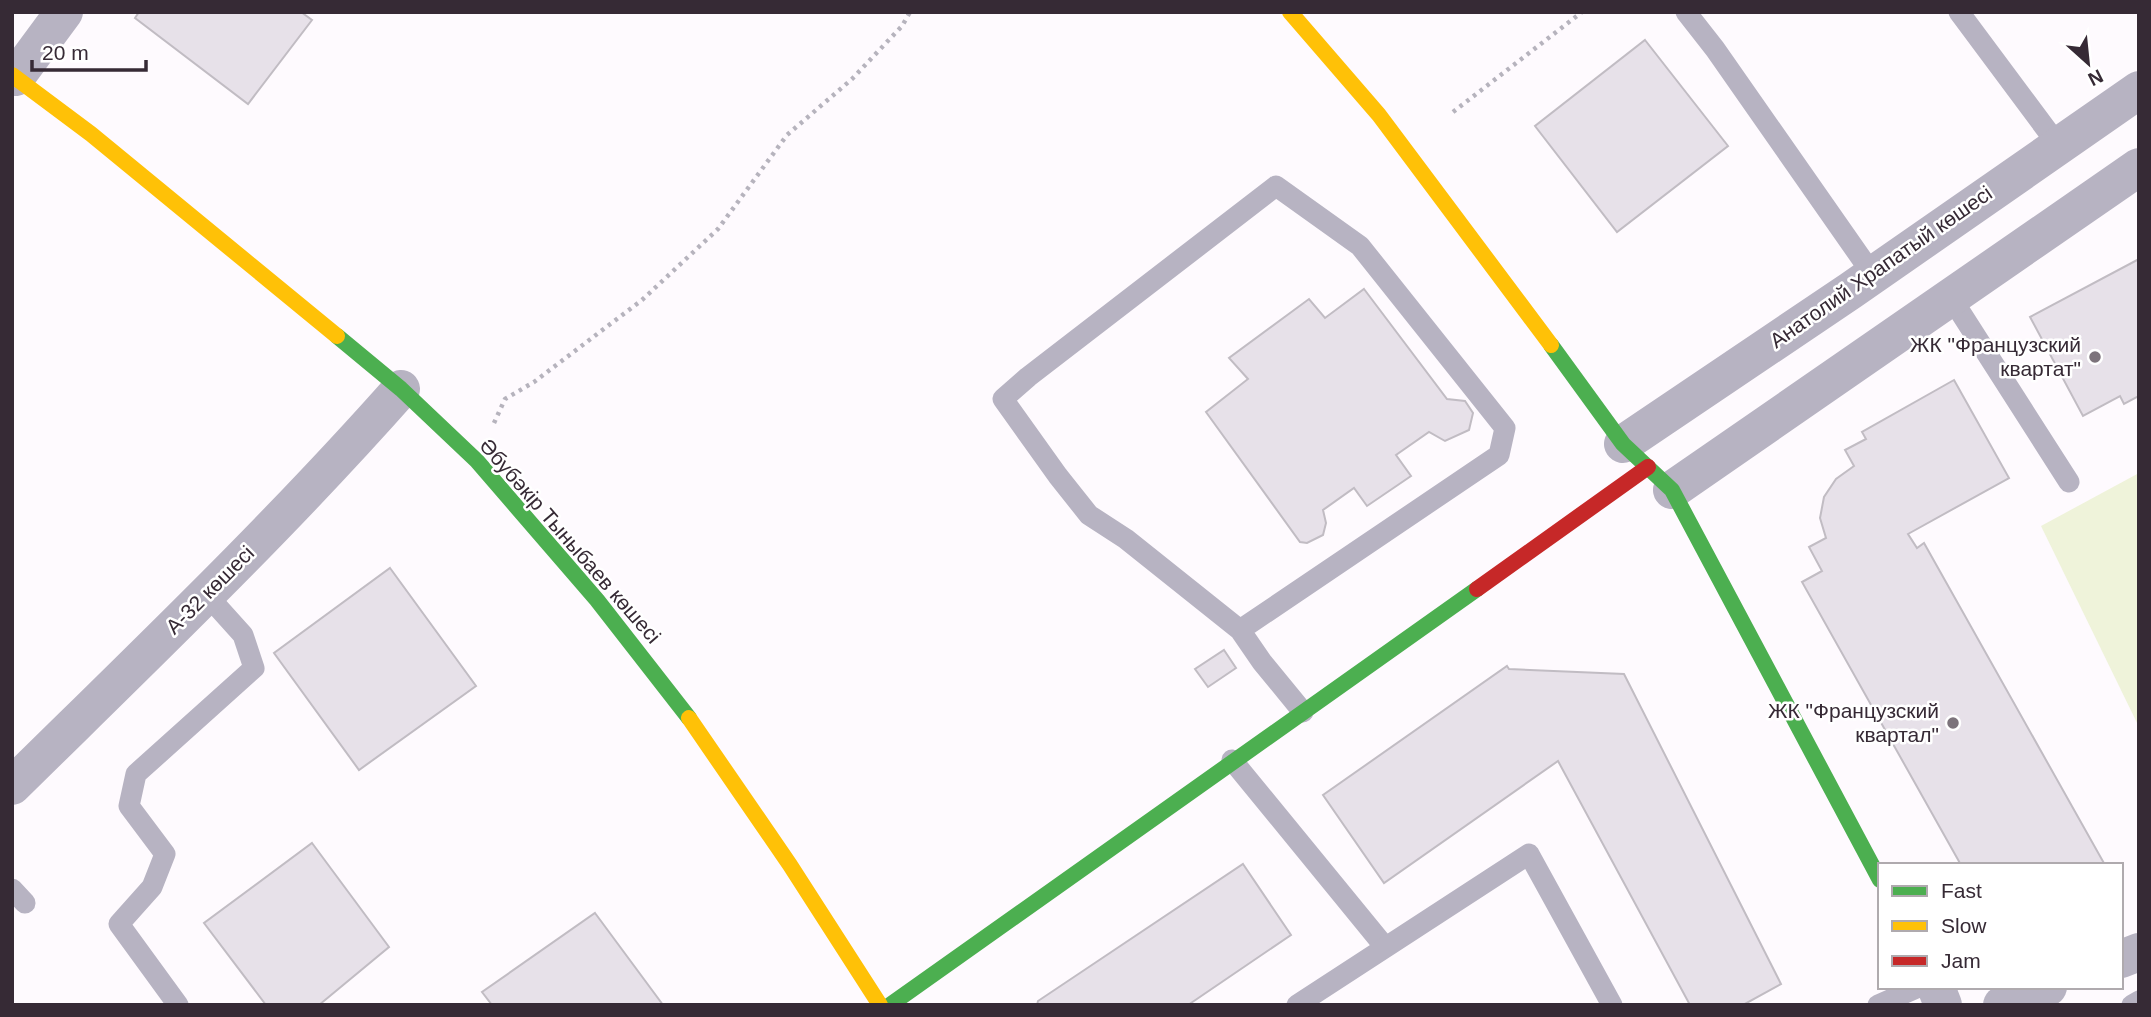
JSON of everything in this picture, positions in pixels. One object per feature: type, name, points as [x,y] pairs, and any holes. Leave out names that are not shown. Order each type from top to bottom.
[{"type":"street","points":[[14,76],[64,12]]},
{"type":"street","points":[[1290,12],[1379,115],[1647,467],[1878,876]]},
{"type":"street","name":"Әбубәкір Тыныбаев көшесі","points":[[14,76],[91,134],[401,389],[477,461],[597,600],[693,723],[790,865],[880,1005]]},
{"type":"street","name":"Анатолий Храпатый көшесі","points":[[1647,467],[1873,275],[2139,90]]},
{"type":"street","points":[[890,1005],[1647,467],[1950,296],[2139,167]]},
{"type":"street","name":"А-32 көшесі","points":[[12,786],[207,595],[351,446],[401,389]]},
{"type":"street","points":[[2002,1005],[2043,989]]},
{"type":"lane","points":[[1686,12],[1715,49],[1873,275]]},
{"type":"lane","points":[[1959,12],[2058,145]]},
{"type":"lane","points":[[1241,630],[1499,454],[1505,428],[1360,246],[1276,186],[1003,399],[1088,515],[1126,539],[1241,630],[1262,662],[1303,712]]},
{"type":"lane","points":[[1950,296],[2069,482]]},
{"type":"lane","points":[[178,1005],[119,924],[152,887],[165,854],[129,806],[136,774],[254,668],[243,635],[207,595]]},
{"type":"lane","points":[[1232,760],[1385,947]]},
{"type":"lane","points":[[1297,1005],[1529,853],[1612,1005]]},
{"type":"lane","points":[[1878,1005],[1914,989]]},
{"type":"lane","points":[[2132,1005],[2139,1001]]},
{"type":"path","points":[[477,461],[505,399],[534,382],[642,300],[718,229],[786,135],[852,79],[902,26],[910,12]]},
{"type":"path","points":[[1453,112],[1582,12]]},
{"type":"green space","points":[[2139,473],[2139,727],[2041,526]]},
{"type":"building","points":[[139,12],[301,12],[312,20],[248,104],[135,18]]},
{"type":"building","points":[[1645,40],[1728,146],[1617,232],[1535,126]]},
{"type":"building","name":"ЖК \"Французский квартат\"","points":[[2139,259],[2139,396],[2124,404],[2120,396],[2083,416],[2030,317]]},
{"type":"building","points":[[1364,289],[1447,399],[1465,401],[1473,413],[1469,430],[1445,441],[1429,432],[1396,455],[1411,476],[1367,506],[1354,488],[1323,510],[1326,523],[1323,535],[1307,543],[1300,542],[1206,412],[1248,379],[1229,358],[1309,299],[1325,318]]},
{"type":"building","name":"ЖК \"Французский квартал\"","points":[[1954,380],[2009,478],[1908,534],[1917,548],[1924,543],[2104,863],[1960,863],[1802,582],[1822,571],[1809,547],[1826,538],[1820,518],[1824,497],[1836,479],[1854,466],[1845,450],[1866,439],[1862,432]]},
{"type":"building","points":[[390,568],[476,686],[359,770],[274,653]]},
{"type":"building","points":[[1224,650],[1236,668],[1208,687],[1195,669]]},
{"type":"building","points":[[1507,666],[1509,669],[1624,674],[1781,984],[1743,1005],[1690,1005],[1558,761],[1384,883],[1323,795]]},
{"type":"building","points":[[312,843],[389,947],[319,1005],[266,1005],[204,923]]},
{"type":"building","points":[[1243,864],[1291,935],[1188,1005],[1037,1005],[1038,1001]]},
{"type":"building","points":[[595,913],[663,1005],[492,1005],[482,992]]},
{"type":"traffic: fast","points":[[337,336],[401,389],[477,461],[597,600],[689,718]]},
{"type":"traffic: fast","points":[[1551,345],[1623,444],[1672,490],[1878,876]]},
{"type":"traffic: fast","points":[[890,1005],[1477,589]]},
{"type":"traffic: slow","points":[[1290,12],[1379,115],[1551,345]]},
{"type":"traffic: slow","points":[[12,75],[91,134],[337,336]]},
{"type":"traffic: slow","points":[[689,718],[790,865],[880,1005]]},
{"type":"traffic: jam","points":[[1477,589],[1648,467]]},
{"type":"place","name":"ЖК \"Французский квартат\"","points":[[2095,357]]},
{"type":"place","name":"ЖК \"Французский квартал\"","points":[[1953,723]]}]
